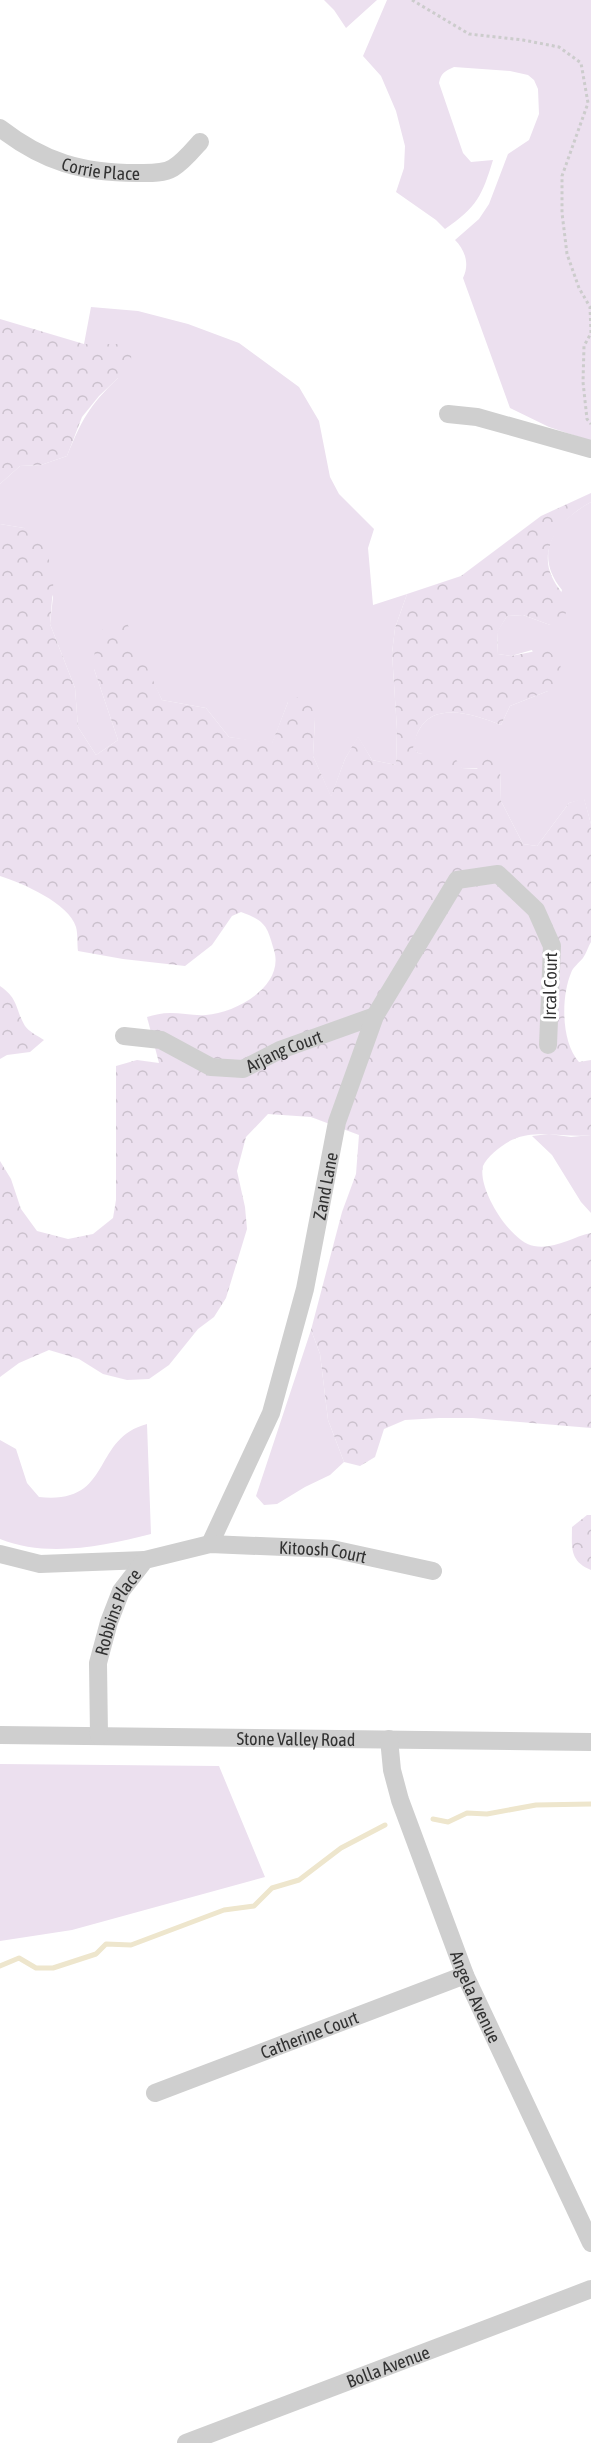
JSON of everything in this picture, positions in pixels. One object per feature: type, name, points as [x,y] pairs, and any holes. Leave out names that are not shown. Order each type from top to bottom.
[{"type":"street","name":"Corrie Place","points":[[0,128],[17,141],[66,165],[116,173],[146,173],[173,168],[200,142]]},
{"type":"street","points":[[448,414],[477,417],[591,449]]},
{"type":"street","name":"Zand Lane","points":[[210,1544],[271,1413],[305,1289],[337,1122],[375,1016],[457,880],[498,874]]},
{"type":"street","name":"Ircal Court","points":[[498,874],[536,910],[552,946],[548,1044]]},
{"type":"street","name":"Arjang Court","points":[[124,1036],[161,1040],[212,1067],[243,1069],[280,1050],[375,1016]]},
{"type":"street","name":"Robbins Place","points":[[99,1736],[98,1663],[109,1622],[121,1591],[145,1560],[210,1544]]},
{"type":"street","name":"Kitoosh Court","points":[[210,1544],[332,1549],[433,1571]]},
{"type":"street","points":[[0,1554],[40,1564],[145,1560]]},
{"type":"street","name":"Stone Valley Road","points":[[0,1735],[591,1742]]},
{"type":"street","name":"Angela Avenue","points":[[388,1739],[392,1770],[400,1800],[465,1975],[591,2243]]},
{"type":"street","name":"Catherine Court","points":[[154,2093],[465,1975]]},
{"type":"street","name":"Bolla Avenue","points":[[186,2443],[591,2289]]},
{"type":"path","points":[[412,0],[469,34],[524,39],[560,47],[580,63],[588,103],[562,176],[562,213],[567,254],[579,288],[590,307],[591,333],[584,346],[583,382],[587,419],[591,424]]},
{"type":"green space","points":[[324,0],[377,0],[346,28]]},
{"type":"green space","points":[[387,0],[591,0],[591,441],[549,427],[510,408],[463,278],[466,268],[465,258],[455,240],[479,219],[489,204],[508,154],[529,140],[539,114],[538,89],[534,80],[528,75],[510,71],[454,67],[442,75],[439,83],[463,153],[471,162],[493,160],[477,200],[445,229],[396,192],[404,168],[405,146],[396,111],[381,76],[363,56]]},
{"type":"green space","points":[[91,307],[138,311],[188,324],[239,343],[299,387],[319,421],[330,477],[339,494],[374,529],[368,548],[373,605],[407,594],[395,628],[392,653],[397,730],[396,765],[372,760],[358,737],[345,759],[331,797],[313,756],[315,719],[288,702],[272,744],[229,737],[206,708],[162,700],[148,672],[94,669],[118,740],[96,755],[78,727],[75,688],[50,624],[53,597],[24,528],[0,524],[0,484],[20,466],[41,465],[67,456],[87,414],[118,378],[107,345],[84,344]]},
{"type":"green space","points":[[0,319],[84,344],[132,344],[131,360],[118,378],[82,417],[67,456],[41,465],[20,466],[0,484]]},
{"type":"green space","points":[[591,493],[591,502],[563,523],[551,543],[548,554],[548,565],[552,577],[569,605],[563,620],[550,625],[523,615],[507,616],[497,633],[498,654],[511,656],[546,649],[559,660],[563,677],[548,691],[510,706],[501,725],[457,713],[435,715],[419,730],[413,748],[418,753],[454,757],[462,768],[477,769],[487,757],[495,760],[500,769],[501,801],[523,844],[537,846],[569,803],[584,798],[591,824],[591,942],[571,973],[564,1006],[564,1019],[573,1053],[579,1062],[591,1060],[591,1135],[542,1134],[514,1139],[488,1158],[483,1166],[482,1176],[497,1213],[515,1235],[525,1242],[534,1246],[549,1246],[591,1233],[591,1428],[473,1418],[405,1420],[384,1429],[375,1457],[360,1466],[344,1462],[328,1420],[320,1354],[311,1330],[342,1212],[356,1174],[359,1135],[311,1117],[268,1114],[246,1137],[237,1171],[247,1229],[226,1298],[214,1317],[198,1329],[169,1365],[149,1379],[127,1380],[103,1374],[79,1359],[49,1350],[19,1363],[0,1377],[0,1161],[11,1179],[21,1209],[37,1231],[68,1239],[93,1234],[113,1218],[116,1200],[116,1066],[137,1060],[159,1063],[147,1017],[167,1013],[206,1015],[231,1009],[244,1003],[265,986],[272,975],[275,963],[272,942],[264,925],[256,918],[241,912],[232,916],[212,945],[185,966],[78,951],[76,927],[72,918],[64,910],[44,895],[0,876],[0,524],[24,528],[44,545],[54,575],[50,624],[75,688],[78,727],[96,755],[118,740],[94,669],[95,638],[111,621],[127,623],[162,700],[206,708],[229,737],[272,743],[288,702],[308,692],[315,719],[313,756],[331,796],[345,759],[358,736],[372,760],[396,765],[397,730],[392,653],[395,628],[407,594],[461,576],[541,516]]},
{"type":"green space","points":[[591,502],[591,824],[584,799],[569,803],[537,846],[523,844],[501,801],[500,769],[462,768],[433,756],[418,753],[412,748],[419,730],[435,715],[457,713],[501,725],[510,706],[548,691],[532,650],[511,656],[498,654],[497,632],[507,616],[523,615],[550,625],[562,590],[553,576],[548,551],[558,529],[578,510]]},
{"type":"green space","points":[[0,986],[11,995],[26,1028],[44,1040],[30,1052],[7,1055],[0,1059]]},
{"type":"green space","points":[[549,1134],[571,1137],[591,1135],[591,1213],[581,1202],[552,1155],[532,1136]]},
{"type":"green space","points":[[311,1330],[320,1354],[328,1420],[344,1462],[330,1475],[277,1504],[264,1505],[256,1496]]},
{"type":"green space","points":[[147,1424],[151,1534],[95,1546],[56,1549],[18,1545],[0,1539],[0,1440],[16,1449],[27,1483],[39,1497],[63,1497],[80,1491],[91,1481],[117,1443],[129,1432]]},
{"type":"green space","points":[[587,1515],[591,1515],[591,1570],[575,1558],[572,1547],[572,1527]]},
{"type":"green space","points":[[0,1764],[219,1766],[265,1877],[72,1930],[0,1941]]},
{"type":"waterway","points":[[433,1819],[448,1822],[467,1813],[487,1814],[536,1805],[591,1804]]},
{"type":"waterway","points":[[0,1966],[19,1958],[36,1968],[53,1968],[96,1954],[106,1944],[131,1945],[224,1910],[254,1906],[272,1888],[299,1880],[341,1848],[385,1825]]}]
